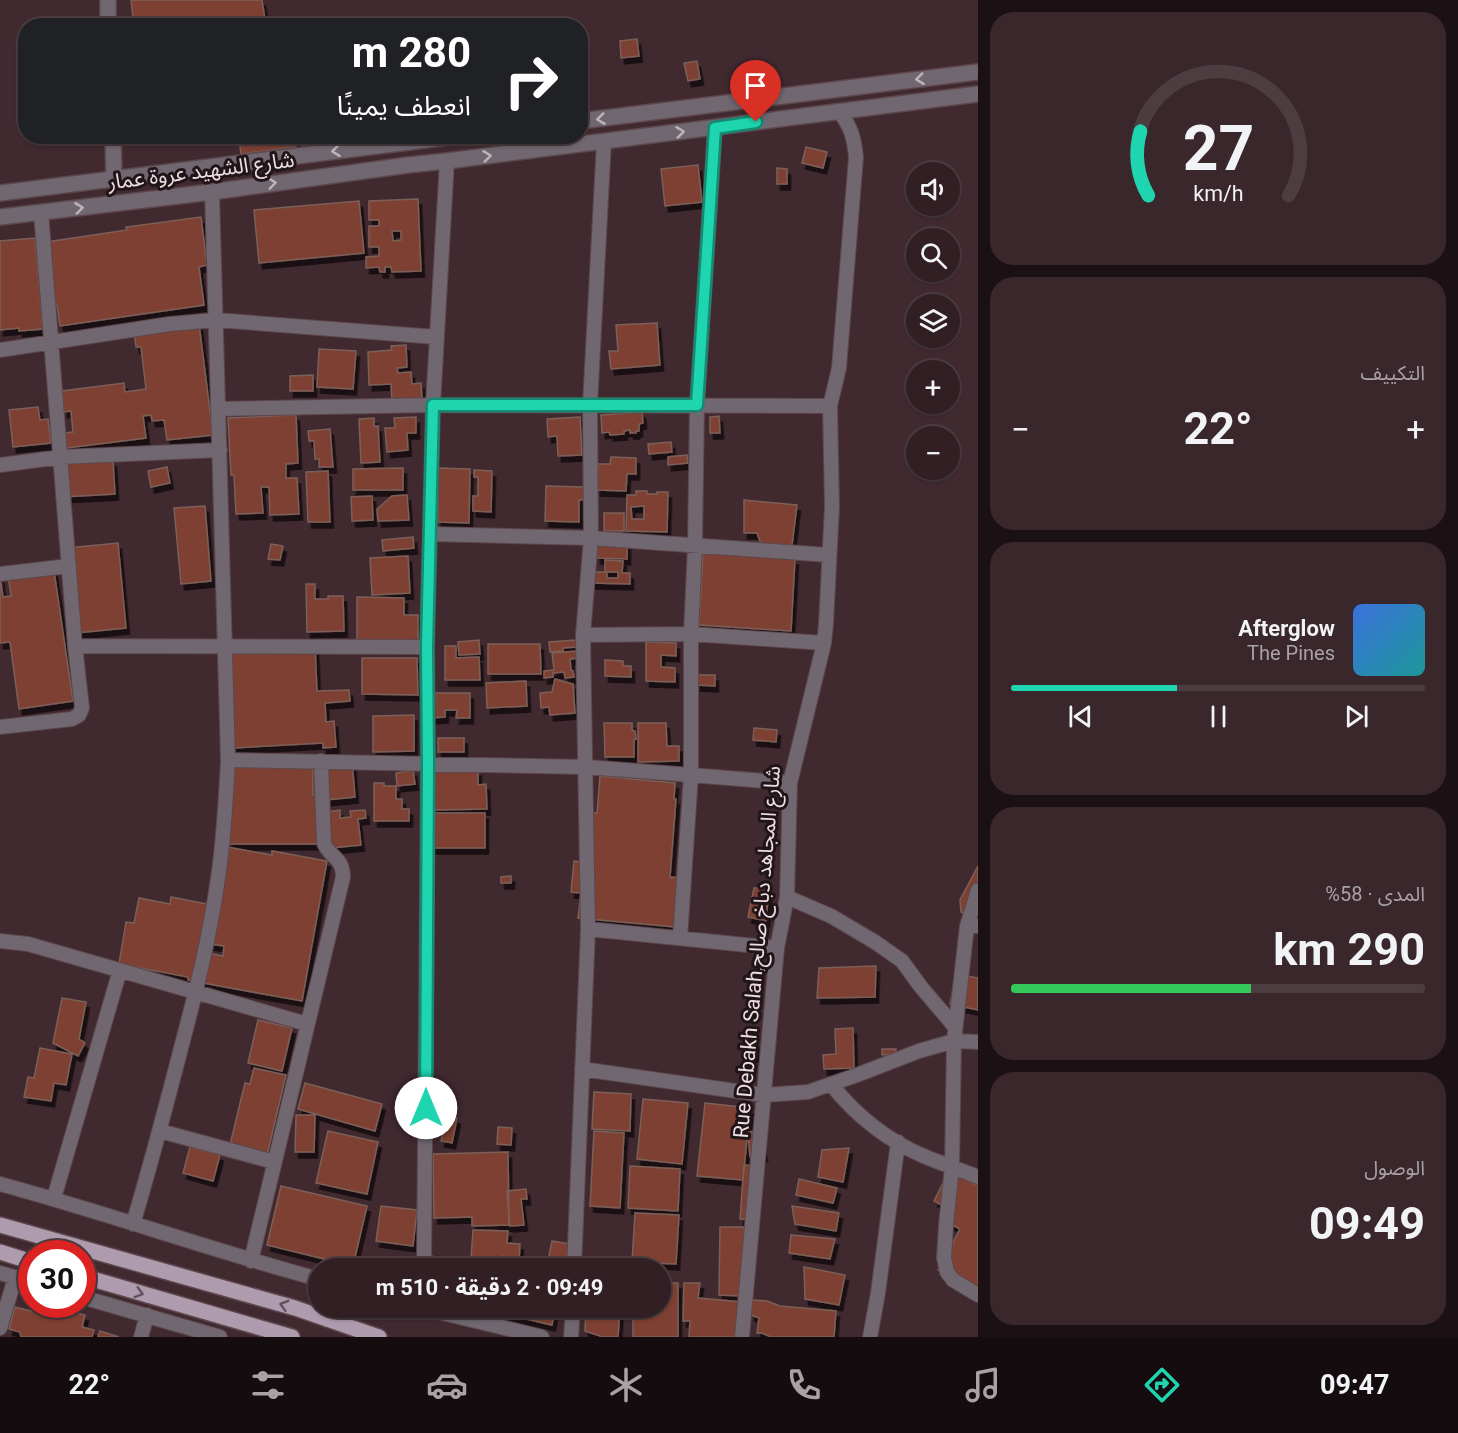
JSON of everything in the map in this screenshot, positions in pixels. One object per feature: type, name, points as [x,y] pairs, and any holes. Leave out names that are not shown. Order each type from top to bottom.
[{"type":"main road","points":[[0,1225],[295,1308],[379,1337]]},
{"type":"main road","points":[[0,1252],[18,1258]]},
{"type":"main road","points":[[96,1280],[286,1336]]},
{"type":"street","points":[[108,0],[108,18]]},
{"type":"street","points":[[588,120],[978,72]]},
{"type":"street","name":"شارع الشهيد عروة عمار","points":[[588,143],[978,94]]},
{"type":"street","name":"Rue Debakh Salah,شارع المجاهد دباخ صالح","points":[[742,1337],[777,948],[787,897],[790,783],[824,643],[832,507],[830,406],[840,368],[856,157],[854,138],[839,111]]},
{"type":"street","points":[[680,938],[691,775],[691,634],[697,405],[715,128]]},
{"type":"street","points":[[574,1258],[588,929],[584,635],[591,538],[590,405],[604,141]]},
{"type":"street","points":[[112,144],[114,179]]},
{"type":"street","name":"شارع الشهيد عروة عمار","points":[[0,193],[393,144]]},
{"type":"street","name":"شارع الشهيد عروة عمار","points":[[0,217],[580,144]]},
{"type":"street","points":[[424,1258],[427,646],[433,405],[447,161]]},
{"type":"street","points":[[133,1224],[196,992],[218,878],[225,819],[228,760],[212,192]]},
{"type":"street","points":[[0,727],[72,719],[79,715],[82,708],[75,646],[41,212]]},
{"type":"street","points":[[0,350],[170,324],[216,320],[436,337]]},
{"type":"street","points":[[218,409],[433,405],[830,406]]},
{"type":"street","points":[[0,465],[61,457],[220,450]]},
{"type":"street","points":[[430,534],[591,538],[829,555]]},
{"type":"street","points":[[0,574],[69,566]]},
{"type":"street","points":[[584,635],[691,634],[824,643]]},
{"type":"street","points":[[75,646],[427,646]]},
{"type":"street","points":[[228,760],[586,767],[790,783]]},
{"type":"street","points":[[251,1261],[343,877],[339,861],[326,849],[324,843],[321,761]]},
{"type":"street","points":[[978,890],[955,1034],[952,1167],[944,1258],[947,1272],[953,1280],[978,1295]]},
{"type":"street","points":[[787,897],[831,916],[902,961],[955,1034],[978,1042]]},
{"type":"street","points":[[588,929],[777,948]]},
{"type":"street","points":[[0,941],[28,944],[307,1024]]},
{"type":"street","points":[[54,1198],[120,970]]},
{"type":"street","points":[[582,1069],[764,1095],[808,1092],[919,1051],[955,1034]]},
{"type":"street","points":[[831,1084],[843,1100],[877,1130],[924,1157],[978,1177]]},
{"type":"street","points":[[160,1131],[274,1162]]},
{"type":"street","points":[[870,1337],[898,1142]]},
{"type":"street","points":[[0,1184],[54,1198],[308,1277]]},
{"type":"street","points":[[0,1273],[18,1279]]},
{"type":"street","points":[[0,1328],[15,1278]]},
{"type":"street","points":[[96,1301],[220,1337]]},
{"type":"street","points":[[141,1337],[147,1315]]},
{"type":"street","points":[[464,1318],[542,1337]]},
{"type":"street","points":[[572,1337],[573,1318]]},
{"type":"building","points":[[131,0],[262,0],[265,18],[133,18]]},
{"type":"building","points":[[637,39],[639,56],[621,58],[620,41]]},
{"type":"building","points":[[697,61],[700,79],[688,81],[684,63]]},
{"type":"building","points":[[240,144],[296,144],[296,147],[241,154]]},
{"type":"building","points":[[806,147],[827,152],[823,168],[802,163]]},
{"type":"building","points":[[698,165],[702,202],[665,206],[661,169]]},
{"type":"building","points":[[777,168],[787,169],[787,184],[777,184]]},
{"type":"building","points":[[418,199],[421,271],[392,272],[391,267],[385,267],[385,272],[380,272],[379,267],[366,268],[366,257],[379,256],[379,247],[369,247],[369,226],[379,226],[379,220],[369,220],[369,201]],"holes":[[[392,231],[401,231],[401,240],[393,241]]]},
{"type":"building","points":[[359,201],[364,253],[259,263],[254,210]]},
{"type":"building","points":[[201,217],[207,265],[199,267],[204,305],[60,326],[47,242],[127,230],[126,227]]},
{"type":"building","points":[[35,238],[43,329],[0,330],[0,241]]},
{"type":"building","points":[[657,323],[660,365],[611,369],[609,351],[618,351],[616,325]]},
{"type":"building","points":[[199,324],[213,435],[167,440],[164,420],[152,421],[151,415],[143,416],[146,438],[67,448],[65,433],[73,432],[71,411],[64,412],[62,391],[124,383],[125,392],[146,389],[141,347],[136,347],[134,332]]},
{"type":"building","points":[[406,345],[407,367],[397,368],[398,373],[411,372],[412,384],[421,383],[422,399],[392,401],[391,384],[369,385],[368,352],[392,350],[391,346]]},
{"type":"building","points":[[319,349],[356,351],[353,389],[317,387]]},
{"type":"building","points":[[313,375],[313,391],[290,391],[290,376]]},
{"type":"building","points":[[38,407],[40,420],[48,419],[51,443],[13,447],[9,410]]},
{"type":"building","points":[[642,412],[643,423],[639,424],[639,431],[636,433],[630,433],[630,430],[624,431],[624,434],[602,433],[601,415]]},
{"type":"building","points":[[296,415],[298,463],[286,464],[286,478],[297,478],[299,514],[270,515],[269,487],[261,487],[263,513],[236,514],[228,418]]},
{"type":"building","points":[[719,416],[720,433],[710,433],[710,417]]},
{"type":"building","points":[[416,417],[416,433],[407,433],[408,450],[387,452],[385,428],[395,428],[394,418]]},
{"type":"building","points":[[580,417],[582,455],[558,456],[557,436],[548,437],[547,419]]},
{"type":"building","points":[[374,418],[374,426],[378,426],[380,462],[361,463],[359,419]]},
{"type":"building","points":[[330,429],[333,467],[319,467],[319,459],[315,459],[314,441],[309,441],[308,431]]},
{"type":"building","points":[[671,442],[672,452],[649,454],[648,444]]},
{"type":"building","points":[[59,455],[113,461],[115,494],[62,497]]},
{"type":"building","points":[[687,455],[688,463],[668,465],[668,457]]},
{"type":"building","points":[[611,457],[636,458],[636,474],[627,474],[626,491],[597,490],[598,464],[610,464]]},
{"type":"building","points":[[167,467],[170,483],[151,487],[148,471]]},
{"type":"building","points":[[403,468],[403,490],[353,490],[353,469]]},
{"type":"building","points":[[438,468],[470,469],[469,523],[438,522]]},
{"type":"building","points":[[474,470],[492,471],[491,512],[473,511],[473,496],[478,496],[478,477],[474,477]]},
{"type":"building","points":[[328,471],[330,522],[308,522],[306,472]]},
{"type":"building","points":[[546,486],[585,487],[585,500],[579,500],[579,522],[545,521]]},
{"type":"building","points":[[636,491],[647,491],[647,494],[668,492],[667,532],[626,531],[627,495],[636,495]],"holes":[[[644,506],[644,519],[632,519],[631,507]]]},
{"type":"building","points":[[407,495],[409,520],[378,521],[377,509],[392,496]]},
{"type":"building","points":[[372,496],[373,520],[352,521],[351,497]]},
{"type":"building","points":[[744,500],[797,505],[792,545],[761,544],[757,533],[744,533]]},
{"type":"building","points":[[205,506],[211,581],[181,584],[174,508]]},
{"type":"building","points":[[604,513],[624,513],[624,531],[604,531]]},
{"type":"building","points":[[413,537],[414,548],[383,551],[382,540]]},
{"type":"building","points":[[118,543],[126,628],[76,633],[68,548]]},
{"type":"building","points":[[597,543],[627,544],[627,559],[597,558]]},
{"type":"building","points":[[271,544],[283,546],[280,560],[268,559]]},
{"type":"building","points":[[703,553],[795,559],[791,631],[699,625]]},
{"type":"building","points":[[408,556],[410,593],[372,595],[370,558]]},
{"type":"building","points":[[605,560],[623,561],[622,573],[630,573],[630,584],[592,583],[592,572],[605,572]],"holes":[[[607,572],[618,572],[618,578],[607,578]]]},
{"type":"building","points":[[53,564],[73,701],[19,709],[10,642],[0,643],[0,576],[3,597],[11,596],[8,575]]},
{"type":"building","points":[[306,584],[315,584],[315,599],[343,596],[344,631],[307,632]]},
{"type":"building","points":[[357,597],[404,598],[404,615],[418,615],[418,643],[357,643]]},
{"type":"building","points":[[479,640],[480,654],[459,655],[458,642]]},
{"type":"building","points":[[576,640],[576,647],[550,652],[549,642]]},
{"type":"building","points":[[646,642],[676,643],[676,656],[661,655],[661,667],[675,668],[675,682],[646,681]]},
{"type":"building","points":[[488,644],[540,644],[541,674],[488,674]]},
{"type":"building","points":[[315,646],[317,691],[349,690],[350,701],[325,703],[326,722],[334,721],[336,747],[323,748],[323,743],[233,748],[227,651]]},
{"type":"building","points":[[445,646],[456,646],[456,658],[479,657],[480,680],[445,680]]},
{"type":"building","points":[[578,651],[578,658],[570,659],[574,677],[565,678],[564,672],[553,673],[553,677],[544,678],[544,671],[554,670],[552,653]]},
{"type":"building","points":[[362,658],[417,658],[418,695],[362,694]]},
{"type":"building","points":[[605,660],[623,661],[623,666],[631,666],[631,677],[605,676]]},
{"type":"building","points":[[697,675],[715,675],[715,686],[697,685]]},
{"type":"building","points":[[555,679],[573,684],[575,713],[550,715],[549,707],[541,708],[540,693],[552,692]]},
{"type":"building","points":[[526,681],[527,706],[487,708],[486,683]]},
{"type":"building","points":[[435,693],[470,693],[470,718],[456,718],[457,710],[445,710],[445,717],[430,718],[431,697],[435,697]]},
{"type":"building","points":[[414,715],[414,751],[373,752],[373,716]]},
{"type":"building","points":[[604,723],[632,723],[636,739],[634,740],[634,757],[605,757]]},
{"type":"building","points":[[638,723],[666,723],[667,746],[679,746],[679,761],[638,762]]},
{"type":"building","points":[[754,728],[777,730],[776,742],[753,740]]},
{"type":"building","points":[[438,738],[464,738],[464,752],[438,752]]},
{"type":"building","points":[[230,758],[313,759],[313,795],[317,795],[317,844],[229,844]]},
{"type":"building","points":[[352,761],[355,797],[326,800],[323,763]]},
{"type":"building","points":[[413,770],[415,784],[397,786],[396,773]]},
{"type":"building","points":[[478,770],[478,785],[486,784],[487,809],[434,810],[433,771]]},
{"type":"building","points":[[600,776],[675,783],[674,799],[676,799],[670,877],[679,878],[675,927],[578,918],[581,893],[571,892],[574,861],[589,863],[591,813],[597,813]]},
{"type":"building","points":[[374,783],[396,786],[396,799],[402,799],[402,809],[409,809],[409,821],[374,821]]},
{"type":"building","points":[[340,810],[340,818],[351,817],[350,811],[365,810],[366,818],[358,819],[361,845],[331,848],[327,812]]},
{"type":"building","points":[[432,813],[485,813],[485,848],[432,848]]},
{"type":"building","points":[[227,847],[272,855],[272,851],[327,861],[302,1001],[188,980],[188,977],[119,964],[126,922],[134,923],[139,898],[170,904],[171,897],[207,904],[198,951],[223,956],[224,946],[210,944]]},
{"type":"building","points":[[978,866],[978,917],[970,917],[961,912],[960,900]]},
{"type":"building","points":[[511,876],[511,883],[501,883],[501,877]]},
{"type":"building","points":[[754,888],[769,888],[766,921],[748,917]]},
{"type":"building","points":[[876,966],[875,997],[817,998],[819,968]]},
{"type":"building","points":[[956,974],[978,978],[978,1010],[950,1004]]},
{"type":"building","points":[[62,998],[86,1002],[79,1039],[85,1043],[78,1056],[53,1043]]},
{"type":"building","points":[[258,1020],[292,1028],[282,1071],[248,1063]]},
{"type":"building","points":[[853,1028],[854,1068],[824,1069],[823,1055],[836,1054],[835,1029]]},
{"type":"building","points":[[744,1042],[755,1042],[755,1056],[744,1056]]},
{"type":"building","points":[[40,1048],[72,1054],[66,1085],[54,1083],[51,1101],[24,1097],[28,1077],[34,1078]]},
{"type":"building","points":[[882,1049],[896,1049],[896,1054],[882,1055]]},
{"type":"building","points":[[254,1068],[286,1075],[267,1155],[230,1145],[245,1083],[250,1084]]},
{"type":"building","points":[[305,1083],[382,1104],[375,1131],[298,1109]]},
{"type":"building","points":[[594,1092],[631,1094],[630,1131],[592,1129]]},
{"type":"building","points":[[643,1099],[688,1103],[682,1164],[637,1159]]},
{"type":"building","points":[[705,1103],[750,1108],[743,1180],[697,1176]]},
{"type":"building","points":[[296,1115],[315,1115],[314,1152],[295,1152]]},
{"type":"building","points":[[446,1116],[457,1118],[452,1143],[441,1141]]},
{"type":"building","points":[[498,1127],[512,1128],[511,1145],[497,1144]]},
{"type":"building","points":[[328,1131],[378,1142],[367,1194],[316,1183]]},
{"type":"building","points":[[594,1131],[624,1133],[620,1208],[590,1206]]},
{"type":"building","points":[[760,1131],[764,1156],[750,1157],[748,1132]]},
{"type":"building","points":[[190,1147],[220,1155],[213,1181],[183,1173]]},
{"type":"building","points":[[849,1148],[843,1182],[818,1177],[822,1150]]},
{"type":"building","points":[[508,1152],[509,1225],[472,1226],[472,1217],[434,1218],[433,1154]]},
{"type":"building","points":[[744,1165],[753,1166],[750,1220],[740,1219]]},
{"type":"building","points":[[630,1166],[680,1169],[678,1211],[628,1208]]},
{"type":"building","points":[[949,1171],[978,1186],[978,1292],[938,1270],[960,1229],[941,1219],[947,1208],[934,1201]]},
{"type":"building","points":[[799,1179],[837,1188],[833,1203],[796,1195]]},
{"type":"building","points":[[281,1186],[367,1206],[355,1258],[320,1258],[267,1245]]},
{"type":"building","points":[[526,1189],[527,1199],[521,1199],[524,1225],[510,1226],[507,1191]]},
{"type":"building","points":[[381,1206],[417,1210],[413,1246],[376,1241]]},
{"type":"building","points":[[792,1206],[839,1213],[836,1231],[795,1224]]},
{"type":"building","points":[[635,1213],[679,1215],[676,1264],[671,1264],[671,1258],[632,1258]]},
{"type":"building","points":[[720,1227],[744,1227],[742,1296],[719,1295]]},
{"type":"building","points":[[473,1230],[508,1231],[507,1243],[520,1244],[519,1258],[471,1258]]},
{"type":"building","points":[[791,1235],[835,1239],[830,1259],[789,1253]]},
{"type":"building","points":[[552,1241],[570,1244],[567,1258],[549,1258]]},
{"type":"building","points":[[804,1267],[845,1275],[839,1305],[805,1299]]},
{"type":"building","points":[[671,1283],[678,1283],[678,1337],[633,1337],[633,1318],[671,1318]]},
{"type":"building","points":[[684,1283],[700,1283],[698,1298],[742,1302],[739,1337],[689,1337],[690,1321],[683,1321]]},
{"type":"building","points":[[752,1300],[767,1301],[780,1306],[836,1311],[834,1337],[771,1337],[757,1333],[759,1318],[751,1315]]},
{"type":"building","points":[[15,1307],[18,1308],[18,1318],[84,1318],[82,1327],[94,1330],[92,1337],[21,1337],[20,1332],[9,1329]]},
{"type":"building","points":[[522,1318],[553,1318],[552,1325]]},
{"type":"building","points":[[586,1318],[619,1318],[618,1337],[603,1337],[585,1331]]},
{"type":"building","points":[[100,1331],[119,1337],[98,1337]]},
{"type":"route","points":[[426,1108],[427,646],[433,405],[697,405],[715,128],[756,122]]}]
